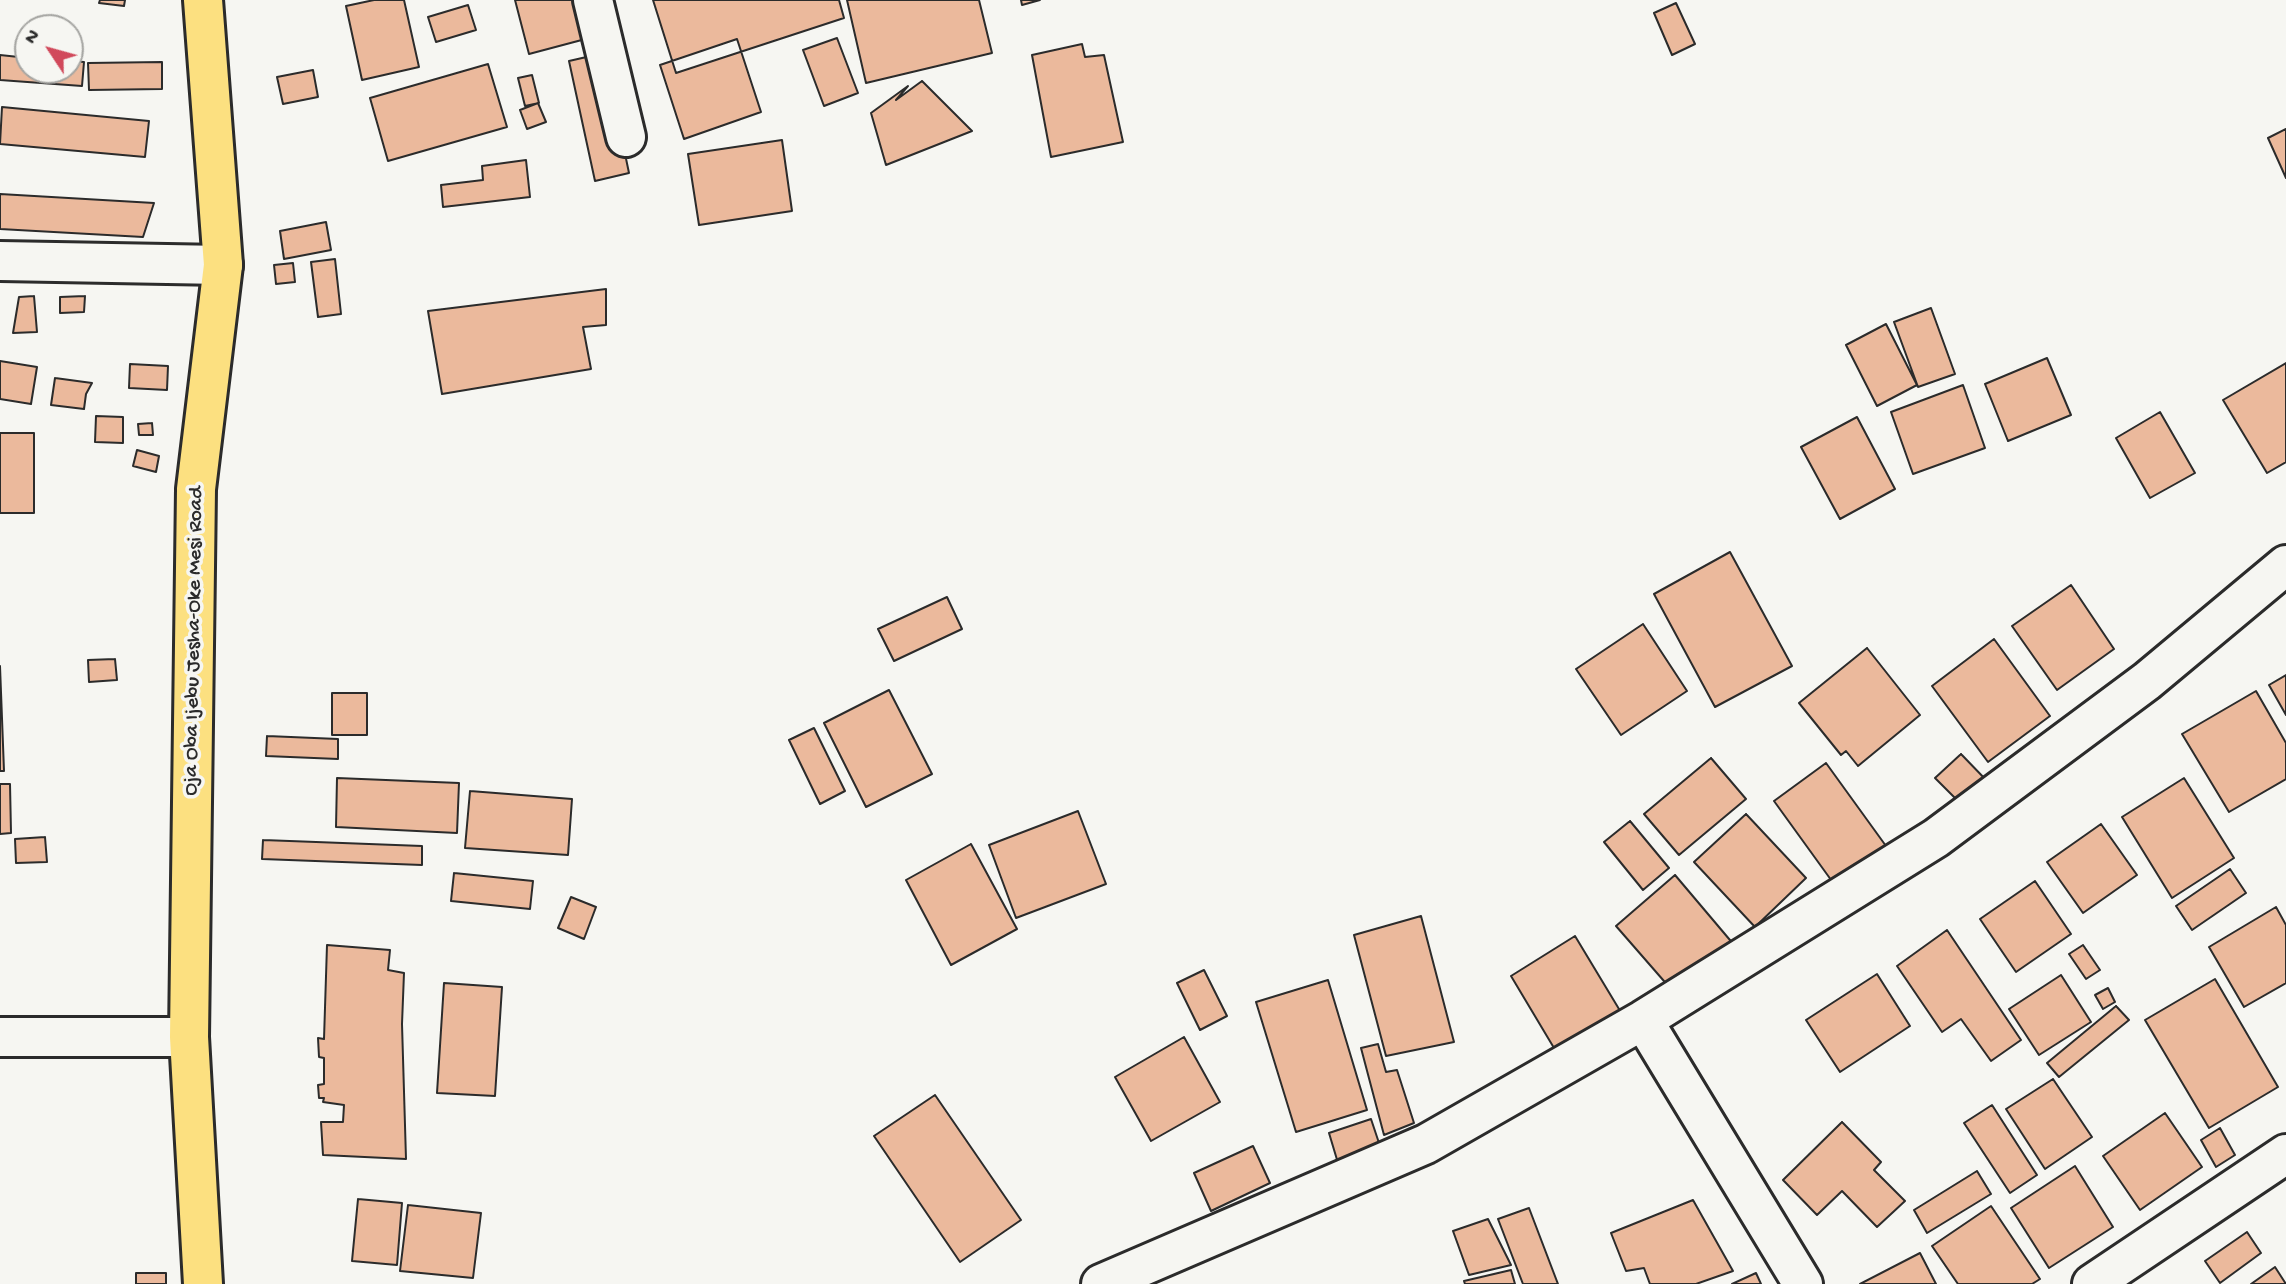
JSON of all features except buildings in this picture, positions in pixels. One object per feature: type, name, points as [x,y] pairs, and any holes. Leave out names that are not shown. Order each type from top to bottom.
[{"type":"main road","name":"Oja Oba Ijebu Jesha-Oke Mesi Road","points":[[203,0],[223,265],[196,489],[189,1037],[203,1284]]},
{"type":"street","points":[[593,0],[626,137]]},
{"type":"street","points":[[0,261],[223,265]]},
{"type":"street","points":[[1101,1284],[1426,1144],[1643,1020],[1936,838],[2147,681],[2286,565]]},
{"type":"street","points":[[1643,1020],[1803,1284]]},
{"type":"street","points":[[0,1037],[189,1037]]},
{"type":"street","points":[[2092,1284],[2286,1154]]}]
